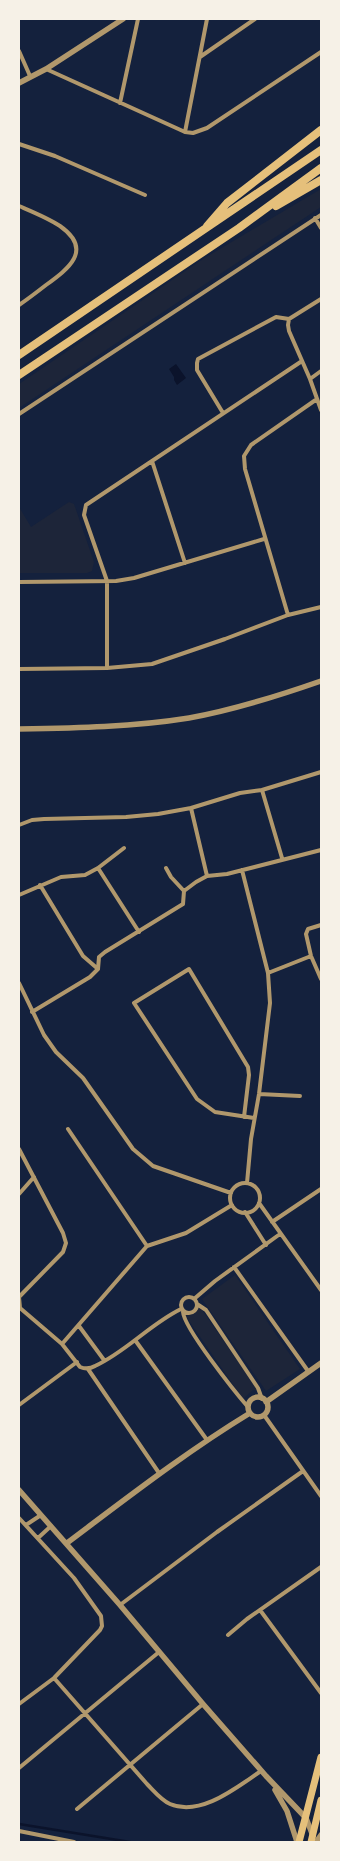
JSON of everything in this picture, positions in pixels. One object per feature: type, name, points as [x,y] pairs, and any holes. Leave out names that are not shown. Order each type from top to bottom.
[{"type":"highway","points":[[204,230],[214,216],[228,203],[321,130]]},
{"type":"highway","points":[[19,355],[321,150]]},
{"type":"highway","points":[[19,375],[239,228],[321,168]]},
{"type":"highway","points":[[239,228],[321,180]]},
{"type":"main road","points":[[298,1842],[306,1818],[321,1757]]},
{"type":"main road","points":[[316,1839],[321,1800]]},
{"type":"street","points":[[19,82],[46,69],[123,19]]},
{"type":"street","points":[[120,103],[138,19]]},
{"type":"street","points":[[185,132],[207,19]]},
{"type":"street","points":[[200,57],[255,19]]},
{"type":"street","points":[[19,51],[30,76]]},
{"type":"street","points":[[46,69],[185,132],[193,133],[208,128],[321,52]]},
{"type":"street","points":[[19,144],[55,156],[145,195]]},
{"type":"street","points":[[19,206],[61,227],[70,236],[75,246],[76,254],[67,269],[19,305]]},
{"type":"street","points":[[19,414],[321,215]]},
{"type":"street","points":[[315,218],[321,228]]},
{"type":"street","points":[[223,413],[197,370],[198,359],[268,320],[276,317],[289,319],[321,299]]},
{"type":"street","points":[[289,319],[289,331],[310,379],[321,410]]},
{"type":"street","points":[[107,668],[107,581],[84,515],[84,507],[87,503],[302,361]]},
{"type":"street","points":[[310,379],[321,371]]},
{"type":"street","points":[[288,615],[264,539],[245,468],[244,456],[251,445],[317,399]]},
{"type":"street","points":[[152,461],[185,563]]},
{"type":"street","points":[[19,582],[116,581],[134,578],[264,539]]},
{"type":"street","points":[[19,669],[107,668],[152,664],[225,639],[288,615],[321,607]]},
{"type":"street","points":[[19,729],[82,728],[189,718],[243,705],[321,681]]},
{"type":"street","points":[[19,825],[32,820],[44,819],[126,817],[158,814],[191,808],[240,794],[262,790],[321,772]]},
{"type":"street","points":[[262,790],[282,858]]},
{"type":"street","points":[[191,808],[207,876]]},
{"type":"street","points":[[19,895],[67,875],[82,876],[98,868],[124,848]]},
{"type":"street","points":[[184,891],[207,876],[242,870],[282,858],[321,850]]},
{"type":"street","points":[[98,868],[139,932]]},
{"type":"street","points":[[32,1012],[90,977],[98,969],[99,957],[183,904],[184,891],[171,877],[166,868]]},
{"type":"street","points":[[242,870],[268,972],[270,1003],[259,1094],[254,1118],[247,1183]]},
{"type":"street","points":[[40,885],[83,956],[98,969]]},
{"type":"street","points":[[321,925],[308,929],[306,932],[311,956],[321,980]]},
{"type":"street","points":[[268,972],[311,956]]},
{"type":"street","points":[[244,1117],[249,1075],[248,1066],[189,969],[134,1003],[197,1099],[215,1112],[244,1117],[254,1118]]},
{"type":"street","points":[[19,983],[44,1035],[56,1052],[83,1078],[123,1136],[143,1159],[153,1166],[231,1193]]},
{"type":"street","points":[[259,1094],[300,1096]]},
{"type":"street","points":[[68,1129],[147,1246]]},
{"type":"street","points":[[19,1149],[63,1233],[66,1243],[63,1252],[19,1297],[20,1308],[62,1344],[80,1367],[88,1369],[159,1473]]},
{"type":"street","points":[[19,1194],[34,1177]]},
{"type":"street","points":[[247,1183],[253,1185],[258,1190],[260,1196],[259,1203],[256,1208],[245,1212],[238,1210],[232,1204],[231,1193],[235,1187],[240,1184],[247,1183]]},
{"type":"street","points":[[272,1222],[321,1190]]},
{"type":"street","points":[[259,1203],[321,1290]]},
{"type":"street","points":[[62,1344],[147,1246],[186,1233],[232,1204]]},
{"type":"street","points":[[245,1212],[266,1245]]},
{"type":"street","points":[[194,1298],[197,1304],[206,1310],[258,1388],[267,1409],[264,1415],[259,1417],[254,1416],[249,1410],[184,1320],[180,1304],[184,1298],[194,1298],[280,1234]]},
{"type":"street","points":[[234,1267],[308,1370]]},
{"type":"street","points":[[182,1310],[187,1314],[193,1312],[197,1307],[197,1304]]},
{"type":"street","points":[[88,1369],[135,1340],[168,1315],[182,1310]]},
{"type":"street","points":[[78,1326],[104,1360]]},
{"type":"street","points":[[135,1340],[207,1440]]},
{"type":"street","points":[[19,1405],[77,1362]]},
{"type":"street","points":[[67,1543],[159,1473],[249,1410],[253,1399],[264,1400],[308,1370],[321,1363]]},
{"type":"street","points":[[264,1415],[321,1496]]},
{"type":"street","points":[[120,1605],[217,1532],[303,1471]]},
{"type":"street","points":[[19,1490],[67,1543],[261,1771],[306,1818],[316,1839]]},
{"type":"street","points":[[26,1525],[41,1515]]},
{"type":"street","points":[[19,1518],[74,1578],[101,1616],[102,1626],[100,1630],[54,1678],[20,1705]]},
{"type":"street","points":[[38,1538],[52,1526]]},
{"type":"street","points":[[228,1635],[260,1610],[321,1567]]},
{"type":"street","points":[[260,1610],[321,1694]]},
{"type":"street","points":[[19,1768],[159,1652]]},
{"type":"street","points":[[54,1678],[129,1764],[166,1802],[183,1807],[209,1802],[233,1790],[261,1771]]},
{"type":"street","points":[[77,1809],[129,1764],[203,1704]]},
{"type":"street","points":[[266,1776],[287,1811],[298,1842]]},
{"type":"street","points":[[309,1802],[321,1800]]},
{"type":"street","points":[[19,1831],[74,1842]]},
{"type":"shaded area","points":[[321,189],[321,207],[19,408],[19,384],[203,259]]},
{"type":"shaded area","points":[[176,364],[186,378],[177,385],[169,369]]},
{"type":"shaded area","points":[[69,502],[74,504],[94,562],[92,571],[87,573],[19,573],[19,507],[31,527]]},
{"type":"shaded area","points":[[235,1275],[300,1369],[266,1391],[202,1299]]},
{"type":"shaded area","points":[[200,1307],[258,1390],[253,1390],[243,1399],[185,1315],[194,1314]]},
{"type":"waterway","points":[[19,1824],[130,1842]]}]
